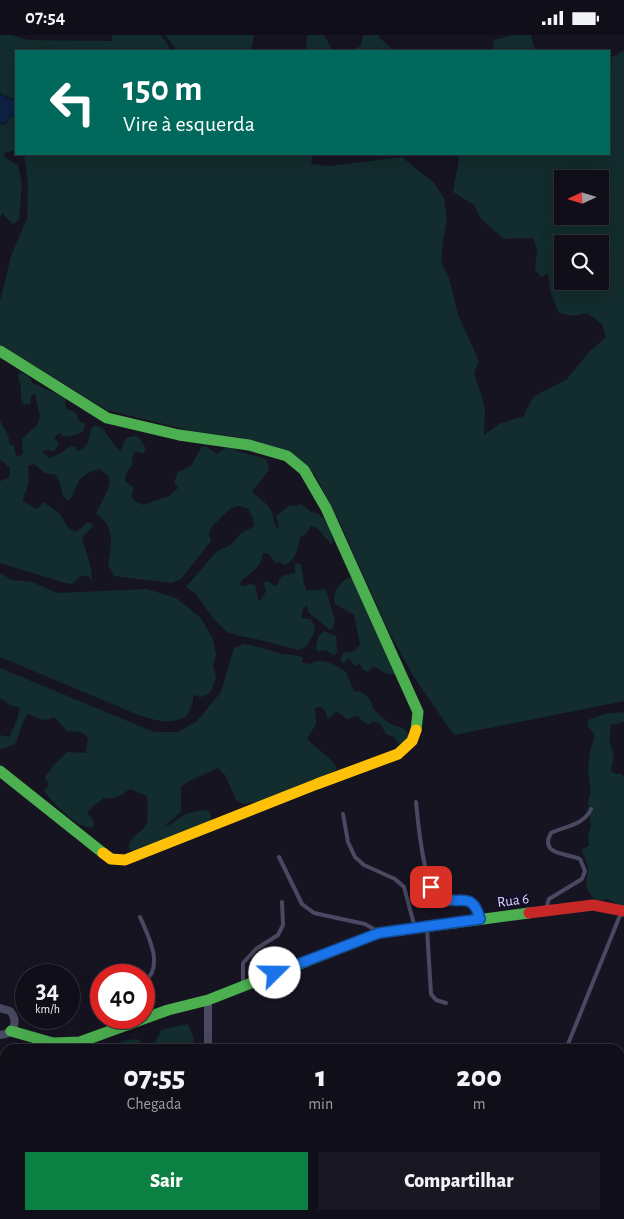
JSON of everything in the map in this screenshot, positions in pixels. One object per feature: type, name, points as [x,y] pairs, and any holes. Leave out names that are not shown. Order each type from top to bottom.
[{"type":"street","points":[[0,351],[107,419],[179,435],[249,445],[287,457],[304,470],[326,508],[418,711],[415,735],[408,747],[398,754],[125,860],[111,859],[0,771]]},
{"type":"street","name":"Rua 6","points":[[155,1013],[208,999],[379,933],[593,905],[623,911]]},
{"type":"street","points":[[208,999],[208,1044]]},
{"type":"street","points":[[0,1008],[6,1008],[13,1014],[15,1022],[12,1031],[8,1034],[0,1035]]},
{"type":"street","name":"Rua 6","points":[[12,1031],[53,1043],[80,1042],[104,1029]]},
{"type":"lane","points":[[416,802],[423,857],[431,887],[438,896],[450,900],[472,902],[478,909],[480,919]]},
{"type":"lane","points":[[546,911],[549,899],[582,879],[585,871],[580,859],[558,853],[550,848],[548,839],[551,833],[583,820],[591,809]]},
{"type":"lane","points":[[343,814],[348,842],[355,857],[364,865],[395,879],[404,887],[415,927]]},
{"type":"lane","points":[[279,857],[302,904],[314,913],[365,924],[379,933]]},
{"type":"lane","points":[[243,985],[243,963],[256,949],[278,935],[281,930],[283,925],[282,901]]},
{"type":"lane","points":[[568,1044],[623,911]]},
{"type":"lane","points":[[140,917],[154,952],[153,964]]},
{"type":"lane","points":[[427,926],[431,994],[436,1000],[446,1003]]},
{"type":"green space","points":[[0,35],[11,35],[28,40],[112,41],[112,35],[161,35],[171,50],[15,50],[15,100],[1,94]]},
{"type":"green space","points":[[165,35],[254,35],[251,50],[176,50]]},
{"type":"green space","points":[[307,35],[324,35],[332,50],[306,50]]},
{"type":"green space","points":[[363,35],[379,35],[393,50],[351,50],[361,46]]},
{"type":"green space","points":[[512,35],[531,35],[535,50],[492,50],[494,40]]},
{"type":"green space","points":[[624,50],[624,701],[454,735],[414,677],[388,630],[340,523],[315,475],[289,452],[245,438],[192,431],[107,410],[0,345],[0,301],[11,256],[27,218],[28,183],[24,155],[313,155],[311,164],[330,166],[402,157],[434,183],[444,198],[447,220],[441,262],[449,278],[458,315],[479,361],[474,373],[485,410],[484,435],[499,424],[524,416],[533,397],[567,379],[589,352],[606,337],[602,324],[587,313],[572,316],[559,313],[551,294],[548,273],[542,277],[535,270],[537,249],[533,238],[504,239],[481,219],[474,205],[453,192],[459,159],[457,155],[610,155],[610,56],[613,57]]},
{"type":"green space","points":[[9,117],[15,117],[15,150],[5,153],[4,157],[18,165],[22,184],[19,220],[13,224],[2,213],[0,218],[0,124],[5,125]]},
{"type":"green space","points":[[21,373],[28,376],[33,383],[65,398],[66,409],[75,412],[80,422],[85,423],[84,431],[68,436],[62,436],[60,433],[54,437],[59,444],[54,451],[47,450],[42,452],[50,458],[71,446],[76,447],[77,451],[85,447],[88,443],[91,429],[95,425],[102,428],[120,452],[126,438],[136,436],[140,438],[146,449],[143,454],[136,451],[132,457],[132,466],[125,476],[125,481],[134,488],[131,496],[135,501],[143,505],[169,496],[178,488],[174,483],[178,472],[191,466],[202,446],[217,454],[227,447],[231,447],[240,452],[267,460],[269,470],[252,492],[271,509],[277,528],[279,527],[276,516],[290,505],[296,506],[301,504],[324,519],[333,542],[331,544],[317,528],[311,526],[306,534],[300,537],[296,554],[291,561],[283,565],[281,562],[275,563],[268,553],[264,553],[258,566],[241,581],[240,585],[255,585],[258,600],[261,600],[266,591],[263,582],[267,581],[275,586],[282,577],[295,573],[295,564],[298,563],[301,565],[307,591],[326,590],[335,621],[333,628],[330,630],[308,612],[307,605],[303,609],[301,618],[311,619],[315,628],[306,647],[298,650],[239,636],[227,632],[213,618],[195,593],[186,587],[216,552],[232,544],[240,534],[254,526],[253,518],[248,509],[240,506],[231,508],[213,525],[209,533],[211,541],[181,579],[172,583],[114,576],[108,564],[111,536],[102,518],[96,514],[110,482],[108,475],[99,469],[82,477],[69,501],[63,496],[56,475],[45,473],[34,464],[28,466],[28,483],[23,499],[23,501],[37,509],[44,502],[60,514],[69,529],[76,532],[88,522],[92,524],[93,527],[82,538],[90,565],[92,581],[88,576],[81,576],[72,584],[65,583],[0,563],[0,481],[9,478],[10,468],[0,459],[0,420],[9,443],[14,446],[16,456],[18,457],[23,454],[22,439],[37,425],[40,416],[35,394],[32,394],[30,404],[23,404],[18,376]]},
{"type":"green space","points":[[0,573],[12,580],[32,582],[57,593],[147,589],[176,598],[201,618],[213,639],[216,655],[213,664],[216,678],[211,692],[202,697],[193,695],[193,701],[187,716],[174,721],[159,721],[141,716],[0,657]]},
{"type":"green space","points":[[350,577],[356,582],[396,674],[381,671],[373,666],[368,672],[363,670],[360,664],[355,666],[348,658],[345,663],[341,661],[344,652],[354,651],[360,644],[354,615],[335,604],[334,600],[337,588]]},
{"type":"green space","points":[[324,631],[336,636],[337,652],[334,656],[326,650],[319,652],[316,649],[318,637]]},
{"type":"green space","points":[[244,644],[294,655],[303,658],[302,662],[310,664],[324,661],[338,667],[346,672],[354,691],[361,692],[367,696],[373,709],[392,725],[405,730],[409,736],[402,745],[394,737],[386,734],[380,724],[373,721],[369,724],[365,723],[357,716],[347,719],[336,711],[327,719],[323,709],[320,707],[315,708],[316,724],[307,739],[332,761],[337,769],[291,791],[264,800],[243,804],[236,800],[225,775],[218,768],[189,781],[181,787],[181,812],[165,826],[186,814],[204,810],[208,810],[211,815],[211,821],[134,852],[129,848],[131,841],[147,822],[147,796],[130,789],[115,798],[104,798],[87,813],[93,820],[94,826],[88,827],[67,815],[44,791],[49,785],[45,777],[67,752],[86,753],[88,738],[81,732],[67,731],[54,717],[44,720],[28,714],[15,744],[0,750],[0,735],[9,737],[20,708],[10,705],[0,698],[0,668],[154,732],[178,732],[197,721],[221,692],[234,648]]},
{"type":"green space","points":[[624,712],[624,722],[611,725],[610,745],[614,752],[611,771],[616,774],[622,774],[624,777],[624,907],[607,899],[599,902],[590,893],[586,882],[588,866],[582,849],[589,846],[588,835],[591,825],[588,802],[591,791],[588,771],[590,751],[595,736],[588,726],[588,720],[604,714]]},
{"type":"green space","points":[[188,1024],[194,1039],[194,1044],[154,1044],[161,1030]]},
{"type":"green space","points":[[136,1039],[141,1041],[140,1044],[122,1044],[123,1041]]},
{"type":"water","points":[[0,95],[15,101],[15,116],[9,116],[4,124],[0,123]]},
{"type":"traffic: fast","points":[[0,351],[107,418],[179,435],[249,445],[287,456],[304,470],[326,508],[418,712],[416,730]]},
{"type":"traffic: fast","points":[[0,771],[103,853]]},
{"type":"traffic: fast","points":[[11,1031],[53,1043],[80,1042],[168,1010],[208,1000],[379,933],[529,913]]},
{"type":"traffic: slow","points":[[103,853],[111,859],[125,860],[398,754],[412,741],[416,730]]},
{"type":"traffic: jam","points":[[529,913],[593,905],[624,911]]},
{"type":"route","points":[[275,973],[379,933],[480,919],[478,909],[472,902],[450,900],[438,896],[431,887]]}]
